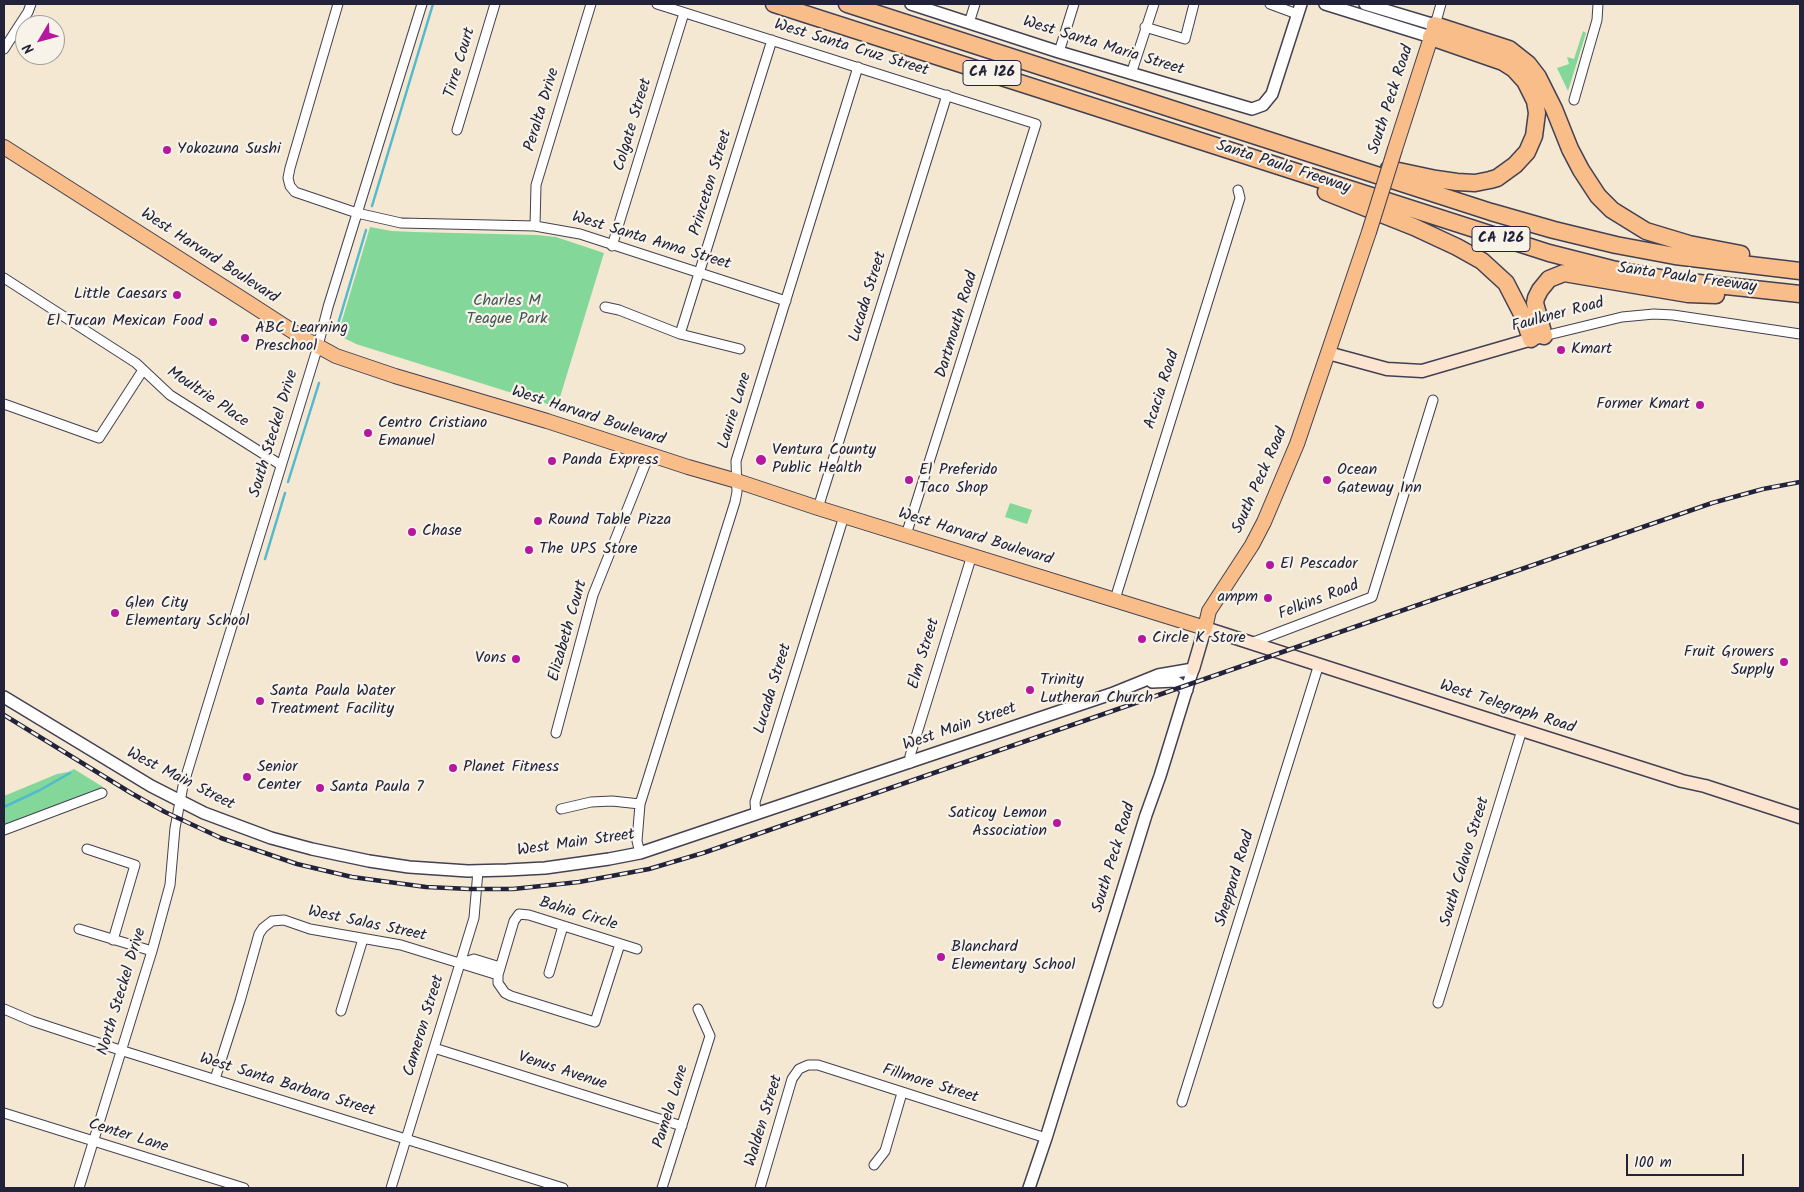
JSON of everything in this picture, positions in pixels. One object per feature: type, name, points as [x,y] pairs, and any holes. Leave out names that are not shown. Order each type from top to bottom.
[{"type":"highway","name":"Santa Paula Freeway","points":[[774,4],[1549,253],[1671,280],[1800,296]]},
{"type":"highway","name":"Santa Paula Freeway","points":[[847,4],[1491,212],[1616,245],[1675,256],[1800,271]]},
{"type":"highway","points":[[1258,137],[1436,180],[1475,183],[1497,178],[1515,165],[1531,145],[1537,113],[1531,91],[1514,69],[1503,62],[1433,31]]},
{"type":"highway","points":[[1433,31],[1509,49],[1528,64],[1541,82],[1554,108],[1570,149],[1586,180],[1605,203],[1628,221],[1646,231],[1689,244],[1800,265]]},
{"type":"highway","points":[[1210,145],[1414,227],[1471,254],[1491,268],[1506,283],[1538,337]]},
{"type":"highway","points":[[1538,337],[1536,298],[1549,279],[1564,273],[1688,294],[1741,297],[1800,296]]},
{"type":"main road","name":"South Peck Road","points":[[1193,669],[1209,611],[1252,545],[1268,513],[1297,444],[1369,232],[1433,31]]},
{"type":"main road","name":"West Harvard Boulevard","points":[[4,146],[336,356],[1205,628]]},
{"type":"main road","name":"Faulkner Road","points":[[1328,353],[1387,369],[1422,370],[1538,337]]},
{"type":"main road","name":"West Telegraph Road","points":[[1205,628],[1800,817]]},
{"type":"street","points":[[4,49],[28,12],[31,4]]},
{"type":"street","points":[[338,4],[288,178],[290,186],[295,192],[357,213]]},
{"type":"street","name":"South Steckel Drive","points":[[181,801],[219,665],[422,4]]},
{"type":"street","name":"Tirre Court","points":[[457,130],[495,4]]},
{"type":"street","name":"Peralta Drive","points":[[535,226],[536,185],[591,4]]},
{"type":"street","name":"West Santa Cruz Street","points":[[657,4],[1036,124]]},
{"type":"street","name":"West Santa Maria Street","points":[[911,4],[1059,52],[1252,109],[1268,101],[1278,78],[1299,9]]},
{"type":"street","points":[[969,23],[975,4]]},
{"type":"street","points":[[1059,52],[1074,4]]},
{"type":"street","points":[[1131,74],[1154,4]]},
{"type":"street","points":[[1145,27],[1185,39],[1194,4]]},
{"type":"street","points":[[1270,4],[1299,9]]},
{"type":"street","points":[[1325,4],[1433,31]]},
{"type":"street","points":[[1366,4],[1433,31]]},
{"type":"street","name":"South Peck Road","points":[[1433,31],[1441,4]]},
{"type":"street","points":[[1574,100],[1597,20],[1598,4]]},
{"type":"street","name":"Colgate Street","points":[[612,246],[684,13]]},
{"type":"street","name":"Princeton Street","points":[[680,334],[772,40]]},
{"type":"street","name":"Laurie Lane","points":[[640,853],[637,841],[640,804],[735,502],[736,461],[858,67]]},
{"type":"street","name":"Lucada Street","points":[[818,508],[947,95]]},
{"type":"street","name":"Dartmouth Road","points":[[906,535],[1036,124]]},
{"type":"street","name":"Acacia Road","points":[[1115,599],[1240,198],[1238,190]]},
{"type":"street","name":"West Santa Anna Street","points":[[357,213],[401,223],[535,226],[580,234],[612,246],[786,300]]},
{"type":"street","name":"Moultrie Place","points":[[4,278],[136,363],[170,395],[281,465]]},
{"type":"street","points":[[605,307],[619,310],[680,334],[740,349]]},
{"type":"street","name":"Faulkner Road","points":[[1538,337],[1622,317],[1654,314],[1673,315],[1800,334]]},
{"type":"street","name":"Moultrie Place","points":[[4,404],[98,438],[143,370]]},
{"type":"street","name":"Felkins Road","points":[[1251,643],[1372,597],[1433,400]]},
{"type":"street","name":"Elizabeth Court","points":[[556,733],[593,595],[649,454]]},
{"type":"street","name":"Lucada Street","points":[[756,814],[755,802],[844,516]]},
{"type":"street","name":"Elm Street","points":[[910,763],[910,756],[972,555]]},
{"type":"street","name":"Sheppard Road","points":[[1182,1102],[1320,664]]},
{"type":"street","name":"South Peck Road","points":[[1029,1188],[1193,669]]},
{"type":"street","name":"West Main Street","points":[[4,697],[131,775],[204,813],[242,828],[312,850],[369,861],[410,868],[478,871],[545,868],[640,853],[1111,694],[1158,675],[1193,669]]},
{"type":"street","points":[[1135,684],[1175,681],[1187,690]]},
{"type":"street","name":"South Calavo Street","points":[[1438,1003],[1522,730]]},
{"type":"street","points":[[4,830],[102,793]]},
{"type":"street","name":"North Steckel Drive","points":[[79,1188],[152,951],[170,885],[175,828],[181,801]]},
{"type":"street","points":[[561,809],[591,802],[612,801],[640,804]]},
{"type":"street","points":[[87,849],[135,865],[113,940]]},
{"type":"street","name":"Cameron Street","points":[[391,1188],[474,918],[478,871]]},
{"type":"street","name":"Bahia Circle","points":[[620,944],[595,1022],[512,996],[501,988],[498,983],[499,971],[514,921],[520,914],[529,915],[637,949]]},
{"type":"street","name":"West Salas Street","points":[[215,1079],[259,934],[268,923],[284,920],[310,929],[401,945],[461,963],[474,959],[499,971]]},
{"type":"street","points":[[549,973],[563,926]]},
{"type":"street","points":[[79,929],[152,951]]},
{"type":"street","points":[[341,1011],[364,939]]},
{"type":"street","name":"West Santa Barbara Street","points":[[4,1009],[32,1021],[120,1050],[563,1188]]},
{"type":"street","name":"Pamela Lane","points":[[662,1188],[710,1036],[698,1009]]},
{"type":"street","name":"Venus Avenue","points":[[434,1048],[682,1126]]},
{"type":"street","name":"Fillmore Street","points":[[804,1066],[818,1065],[1046,1138]]},
{"type":"street","name":"Walden Street","points":[[760,1188],[794,1073],[804,1066]]},
{"type":"street","points":[[874,1165],[885,1151],[902,1093]]},
{"type":"street","name":"Center Lane","points":[[4,1113],[244,1188]]},
{"type":"green space","points":[[1583,31],[1586,33],[1568,91],[1557,68],[1569,64],[1567,57],[1574,59]]},
{"type":"green space","name":"Charles M Teague Park","points":[[370,227],[392,231],[556,237],[604,253],[557,407],[356,344],[340,336],[338,334]]},
{"type":"green space","points":[[1010,503],[1032,510],[1027,524],[1005,517]]},
{"type":"green space","points":[[74,769],[103,787],[103,789],[4,826],[4,796]]},
{"type":"waterway","points":[[372,206],[433,4]]},
{"type":"waterway","points":[[338,324],[366,230]]},
{"type":"waterway","points":[[288,482],[319,383]]},
{"type":"waterway","points":[[265,559],[285,493]]},
{"type":"waterway","points":[[4,807],[70,773]]},
{"type":"railway","points":[[4,715],[165,812],[221,838],[297,864],[352,877],[426,887],[513,889],[579,882],[649,869],[703,853],[1712,503],[1763,489],[1800,482]]},
{"type":"place","name":"Yokozuna Sushi","points":[[167,150]]},
{"type":"place","name":"Little Caesars","points":[[177,295]]},
{"type":"place","name":"El Tucan Mexican Food","points":[[213,322]]},
{"type":"place","name":"ABC Learning Preschool","points":[[245,338]]},
{"type":"place","name":"Kmart","points":[[1561,350]]},
{"type":"place","name":"Former Kmart","points":[[1700,405]]},
{"type":"place","name":"Centro Cristiano Emanuel","points":[[368,433]]},
{"type":"place","name":"Ventura County Public Health","points":[[761,460]]},
{"type":"place","name":"Panda Express","points":[[552,461]]},
{"type":"place","name":"El Preferido Taco Shop","points":[[909,480]]},
{"type":"place","name":"Ocean Gateway Inn","points":[[1327,480]]},
{"type":"place","name":"Round Table Pizza","points":[[538,521]]},
{"type":"place","name":"Chase","points":[[412,532]]},
{"type":"place","name":"The UPS Store","points":[[529,550]]},
{"type":"place","name":"El Pescador","points":[[1270,565]]},
{"type":"place","name":"ampm","points":[[1268,598]]},
{"type":"place","name":"Glen City Elementary School","points":[[115,613]]},
{"type":"place","name":"Circle K Store","points":[[1142,639]]},
{"type":"place","name":"Vons","points":[[516,659]]},
{"type":"place","name":"Fruit Growers Supply","points":[[1784,662]]},
{"type":"place","name":"Trinity Lutheran Church","points":[[1030,690]]},
{"type":"place","name":"Santa Paula Water Treatment Facility","points":[[260,701]]},
{"type":"place","name":"Planet Fitness","points":[[453,768]]},
{"type":"place","name":"Senior Center","points":[[247,777]]},
{"type":"place","name":"Santa Paula 7","points":[[320,788]]},
{"type":"place","name":"Saticoy Lemon Association","points":[[1057,823]]},
{"type":"place","name":"Blanchard Elementary School","points":[[941,957]]}]
